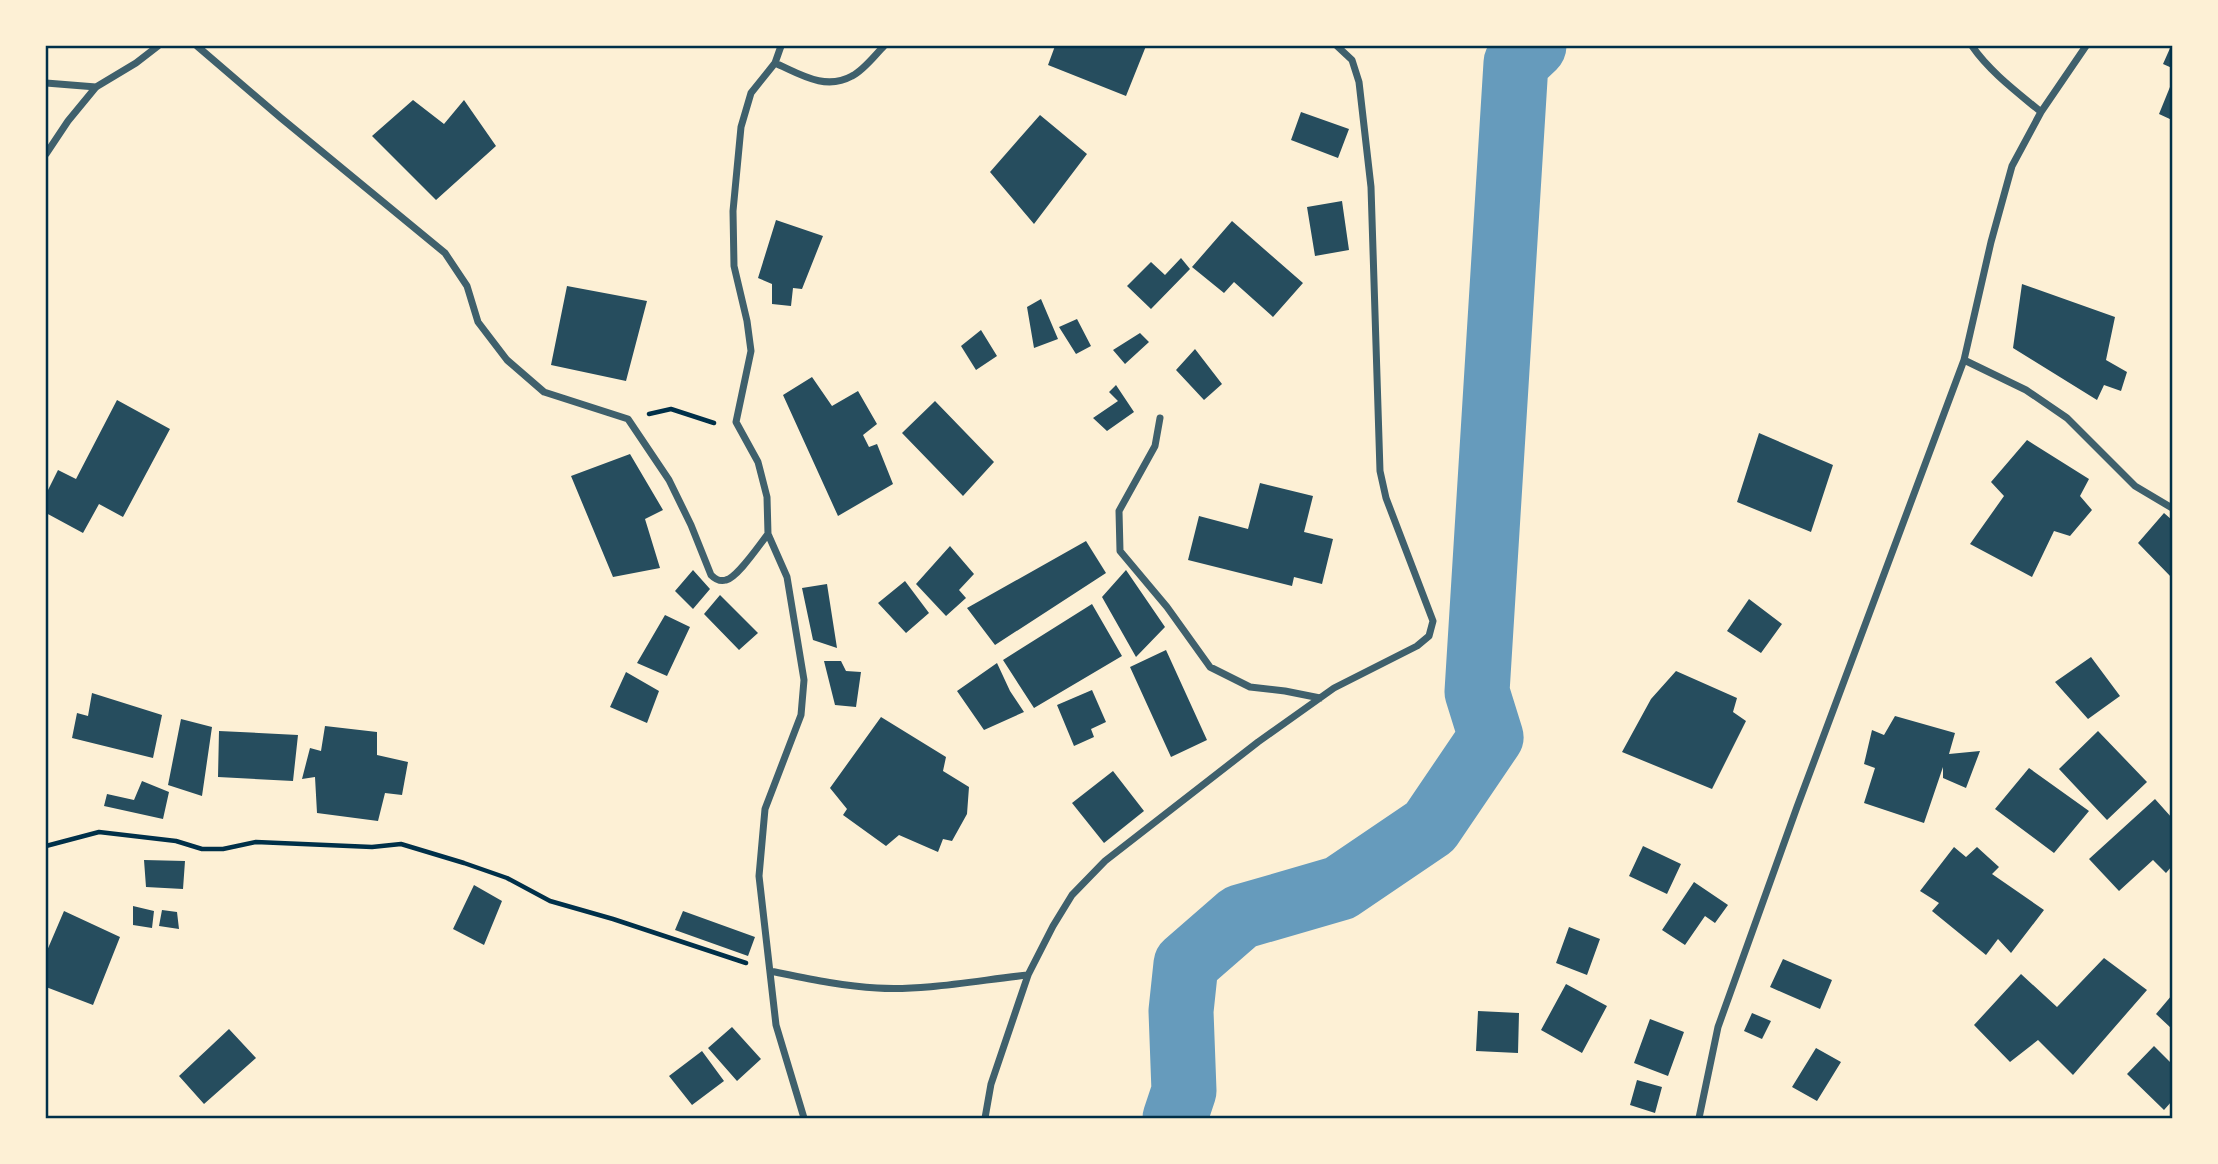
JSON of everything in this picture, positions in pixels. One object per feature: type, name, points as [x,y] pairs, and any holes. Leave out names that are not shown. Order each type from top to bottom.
[{"type":"street","points":[[46,154],[68,121],[96,87],[158,46]]},
{"type":"street","points":[[197,46],[445,253],[467,286],[478,322],[508,360],[544,392],[628,419],[669,480],[711,575],[716,580],[725,581],[733,576],[768,534]]},
{"type":"street","points":[[780,46],[775,63],[751,93],[741,127],[733,211],[734,266],[751,351],[736,422],[758,462],[767,497],[768,534],[787,577],[804,680],[801,715],[765,809],[759,876],[776,1025],[804,1118]]},
{"type":"street","points":[[775,63],[816,81],[834,83],[854,75],[884,46]]},
{"type":"street","points":[[985,1118],[991,1084],[1028,975],[1072,895],[1105,861],[1258,742],[1334,688],[1417,646],[1429,636],[1433,621],[1386,498],[1380,471],[1371,187],[1359,82],[1353,60],[1337,46]]},
{"type":"street","points":[[1972,46],[2006,83],[2041,112]]},
{"type":"street","points":[[1699,1118],[1718,1027],[1964,360],[1991,242],[2012,166],[2041,112],[2086,46]]},
{"type":"street","points":[[46,83],[96,87]]},
{"type":"street","points":[[1964,360],[2026,390],[2067,418],[2135,486],[2172,508]]},
{"type":"street","points":[[1160,418],[1156,446],[1119,511],[1120,551],[1167,607],[1210,667],[1250,687],[1320,698]]},
{"type":"street","points":[[770,971],[879,989],[1028,975]]},
{"type":"path","points":[[628,419],[671,409],[713,422],[736,422]]},
{"type":"path","points":[[46,846],[99,832],[176,841],[202,849],[223,849],[256,842],[372,847],[401,844],[507,878],[550,901],[770,971]]},
{"type":"building","points":[[1055,46],[1146,46],[1126,96],[1048,65]]},
{"type":"building","points":[[2172,46],[2172,68],[2163,64]]},
{"type":"building","points":[[2172,82],[2172,120],[2159,114]]},
{"type":"building","points":[[413,100],[444,124],[464,100],[496,146],[436,200],[372,136]]},
{"type":"building","points":[[1301,112],[1349,129],[1338,158],[1291,140]]},
{"type":"building","points":[[1040,115],[1087,154],[1034,224],[990,172]]},
{"type":"building","points":[[1342,201],[1349,250],[1315,256],[1307,207]]},
{"type":"building","points":[[776,220],[823,236],[802,289],[793,288],[791,306],[772,304],[772,284],[758,278]]},
{"type":"building","points":[[1232,221],[1303,283],[1273,317],[1234,282],[1224,293],[1192,267]]},
{"type":"building","points":[[1181,258],[1190,269],[1151,309],[1127,286],[1151,262],[1165,275]]},
{"type":"building","points":[[2022,284],[2115,317],[2106,360],[2127,372],[2121,391],[2104,385],[2097,400],[2013,348]]},
{"type":"building","points":[[567,286],[647,301],[626,381],[551,365]]},
{"type":"building","points":[[1041,299],[1058,339],[1034,348],[1027,307]]},
{"type":"building","points":[[1077,319],[1091,346],[1076,354],[1059,327]]},
{"type":"building","points":[[981,330],[997,356],[976,370],[961,346]]},
{"type":"building","points":[[1140,333],[1149,342],[1125,364],[1113,350]]},
{"type":"building","points":[[1195,349],[1222,384],[1204,400],[1176,370]]},
{"type":"building","points":[[812,377],[832,406],[858,391],[877,424],[863,435],[869,447],[877,444],[893,484],[838,516],[783,395]]},
{"type":"building","points":[[1116,385],[1134,412],[1107,431],[1093,418],[1118,401],[1109,392]]},
{"type":"building","points":[[117,400],[170,429],[123,517],[99,504],[83,533],[46,513],[46,494],[58,470],[76,479]]},
{"type":"building","points":[[935,401],[994,462],[963,496],[902,433]]},
{"type":"building","points":[[1759,433],[1833,465],[1811,532],[1737,502]]},
{"type":"building","points":[[2027,440],[2089,479],[2080,496],[2092,510],[2070,536],[2054,531],[2032,577],[1970,544],[2004,496],[1991,482]]},
{"type":"building","points":[[630,454],[663,510],[645,519],[660,568],[613,577],[571,476]]},
{"type":"building","points":[[1260,483],[1313,496],[1304,532],[1333,539],[1322,584],[1294,577],[1292,586],[1188,560],[1199,516],[1248,529]]},
{"type":"building","points":[[2164,513],[2172,520],[2172,578],[2138,543]]},
{"type":"building","points":[[1086,541],[1106,573],[995,645],[967,608]]},
{"type":"building","points":[[950,546],[974,574],[959,590],[966,598],[946,616],[916,584]]},
{"type":"building","points":[[693,570],[710,589],[693,609],[675,591]]},
{"type":"building","points":[[1126,570],[1165,627],[1136,657],[1102,597]]},
{"type":"building","points":[[905,581],[929,613],[906,633],[878,603]]},
{"type":"building","points":[[827,584],[837,648],[813,640],[802,588]]},
{"type":"building","points":[[720,595],[758,633],[739,650],[704,614]]},
{"type":"building","points":[[1749,599],[1782,624],[1761,653],[1727,631]]},
{"type":"building","points":[[1092,604],[1122,656],[1034,708],[1003,660]]},
{"type":"building","points":[[665,615],[690,627],[667,676],[637,663]]},
{"type":"building","points":[[1166,650],[1207,740],[1171,757],[1130,667]]},
{"type":"building","points":[[2091,657],[2120,696],[2088,719],[2055,682]]},
{"type":"building","points":[[824,661],[841,661],[846,671],[861,672],[856,707],[835,705]]},
{"type":"building","points":[[997,663],[1010,691],[1024,712],[984,730],[957,691]]},
{"type":"building","points":[[1676,671],[1737,698],[1733,712],[1746,721],[1712,789],[1622,752],[1651,699]]},
{"type":"building","points":[[626,672],[659,691],[647,723],[610,707]]},
{"type":"building","points":[[1092,690],[1106,722],[1091,729],[1094,737],[1074,746],[1057,705]]},
{"type":"building","points":[[92,693],[162,715],[153,758],[72,738],[77,713],[88,716]]},
{"type":"building","points":[[1895,716],[1955,733],[1949,754],[1980,751],[1966,788],[1943,778],[1943,767],[1924,823],[1864,803],[1875,768],[1864,764],[1872,730],[1884,735]]},
{"type":"building","points":[[881,717],[946,757],[943,771],[969,787],[967,814],[952,841],[943,839],[938,852],[899,835],[886,846],[843,815],[847,809],[830,788]]},
{"type":"building","points":[[181,719],[212,727],[202,796],[168,785]]},
{"type":"building","points":[[325,726],[377,732],[377,755],[408,762],[402,795],[385,793],[378,821],[317,813],[315,777],[302,779],[310,748],[321,751]]},
{"type":"building","points":[[219,731],[298,735],[293,781],[218,777]]},
{"type":"building","points":[[2098,731],[2147,782],[2107,820],[2059,769]]},
{"type":"building","points":[[2029,768],[2089,811],[2054,853],[1995,809]]},
{"type":"building","points":[[1113,771],[1144,811],[1104,843],[1072,803]]},
{"type":"building","points":[[142,781],[169,792],[163,819],[104,806],[107,794],[134,800]]},
{"type":"building","points":[[2155,799],[2172,818],[2172,866],[2166,873],[2153,860],[2119,891],[2089,859]]},
{"type":"building","points":[[1643,846],[1681,864],[1667,894],[1629,876]]},
{"type":"building","points":[[1954,847],[1966,857],[1977,847],[1999,867],[1992,874],[2044,910],[2011,953],[1998,939],[1986,955],[1932,911],[1939,903],[1920,891]]},
{"type":"building","points":[[144,860],[185,861],[183,889],[146,887]]},
{"type":"building","points":[[1694,882],[1728,905],[1715,923],[1705,916],[1685,945],[1662,930]]},
{"type":"building","points":[[474,885],[502,901],[484,945],[453,929]]},
{"type":"building","points":[[133,906],[154,911],[152,928],[133,925]]},
{"type":"building","points":[[162,910],[177,912],[179,929],[159,926]]},
{"type":"building","points":[[64,911],[120,937],[93,1005],[46,987],[46,953]]},
{"type":"building","points":[[683,911],[755,937],[748,956],[675,930]]},
{"type":"building","points":[[1569,927],[1600,939],[1587,975],[1556,963]]},
{"type":"building","points":[[2104,958],[2147,990],[2073,1075],[2038,1040],[2010,1062],[1974,1025],[2021,974],[2057,1007]]},
{"type":"building","points":[[1783,959],[1832,980],[1820,1009],[1770,987]]},
{"type":"building","points":[[1566,984],[1607,1006],[1582,1053],[1541,1030]]},
{"type":"building","points":[[2172,995],[2172,1029],[2156,1014]]},
{"type":"building","points":[[1478,1011],[1519,1013],[1518,1053],[1476,1051]]},
{"type":"building","points":[[1752,1013],[1771,1021],[1762,1039],[1744,1031]]},
{"type":"building","points":[[1650,1019],[1684,1032],[1668,1076],[1634,1063]]},
{"type":"building","points":[[732,1027],[761,1059],[737,1081],[708,1048]]},
{"type":"building","points":[[229,1029],[256,1058],[204,1104],[179,1076]]},
{"type":"building","points":[[2154,1046],[2172,1064],[2172,1101],[2164,1110],[2127,1074]]},
{"type":"building","points":[[1816,1048],[1841,1062],[1817,1101],[1792,1087]]},
{"type":"building","points":[[702,1051],[724,1081],[692,1105],[669,1076]]},
{"type":"building","points":[[1637,1080],[1662,1087],[1655,1113],[1630,1105]]},
{"type":"waterway","points":[[1175,1118],[1184,1091],[1181,1011],[1186,964],[1240,917],[1340,888],[1430,827],[1491,737],[1477,692],[1516,63],[1534,46]]}]
